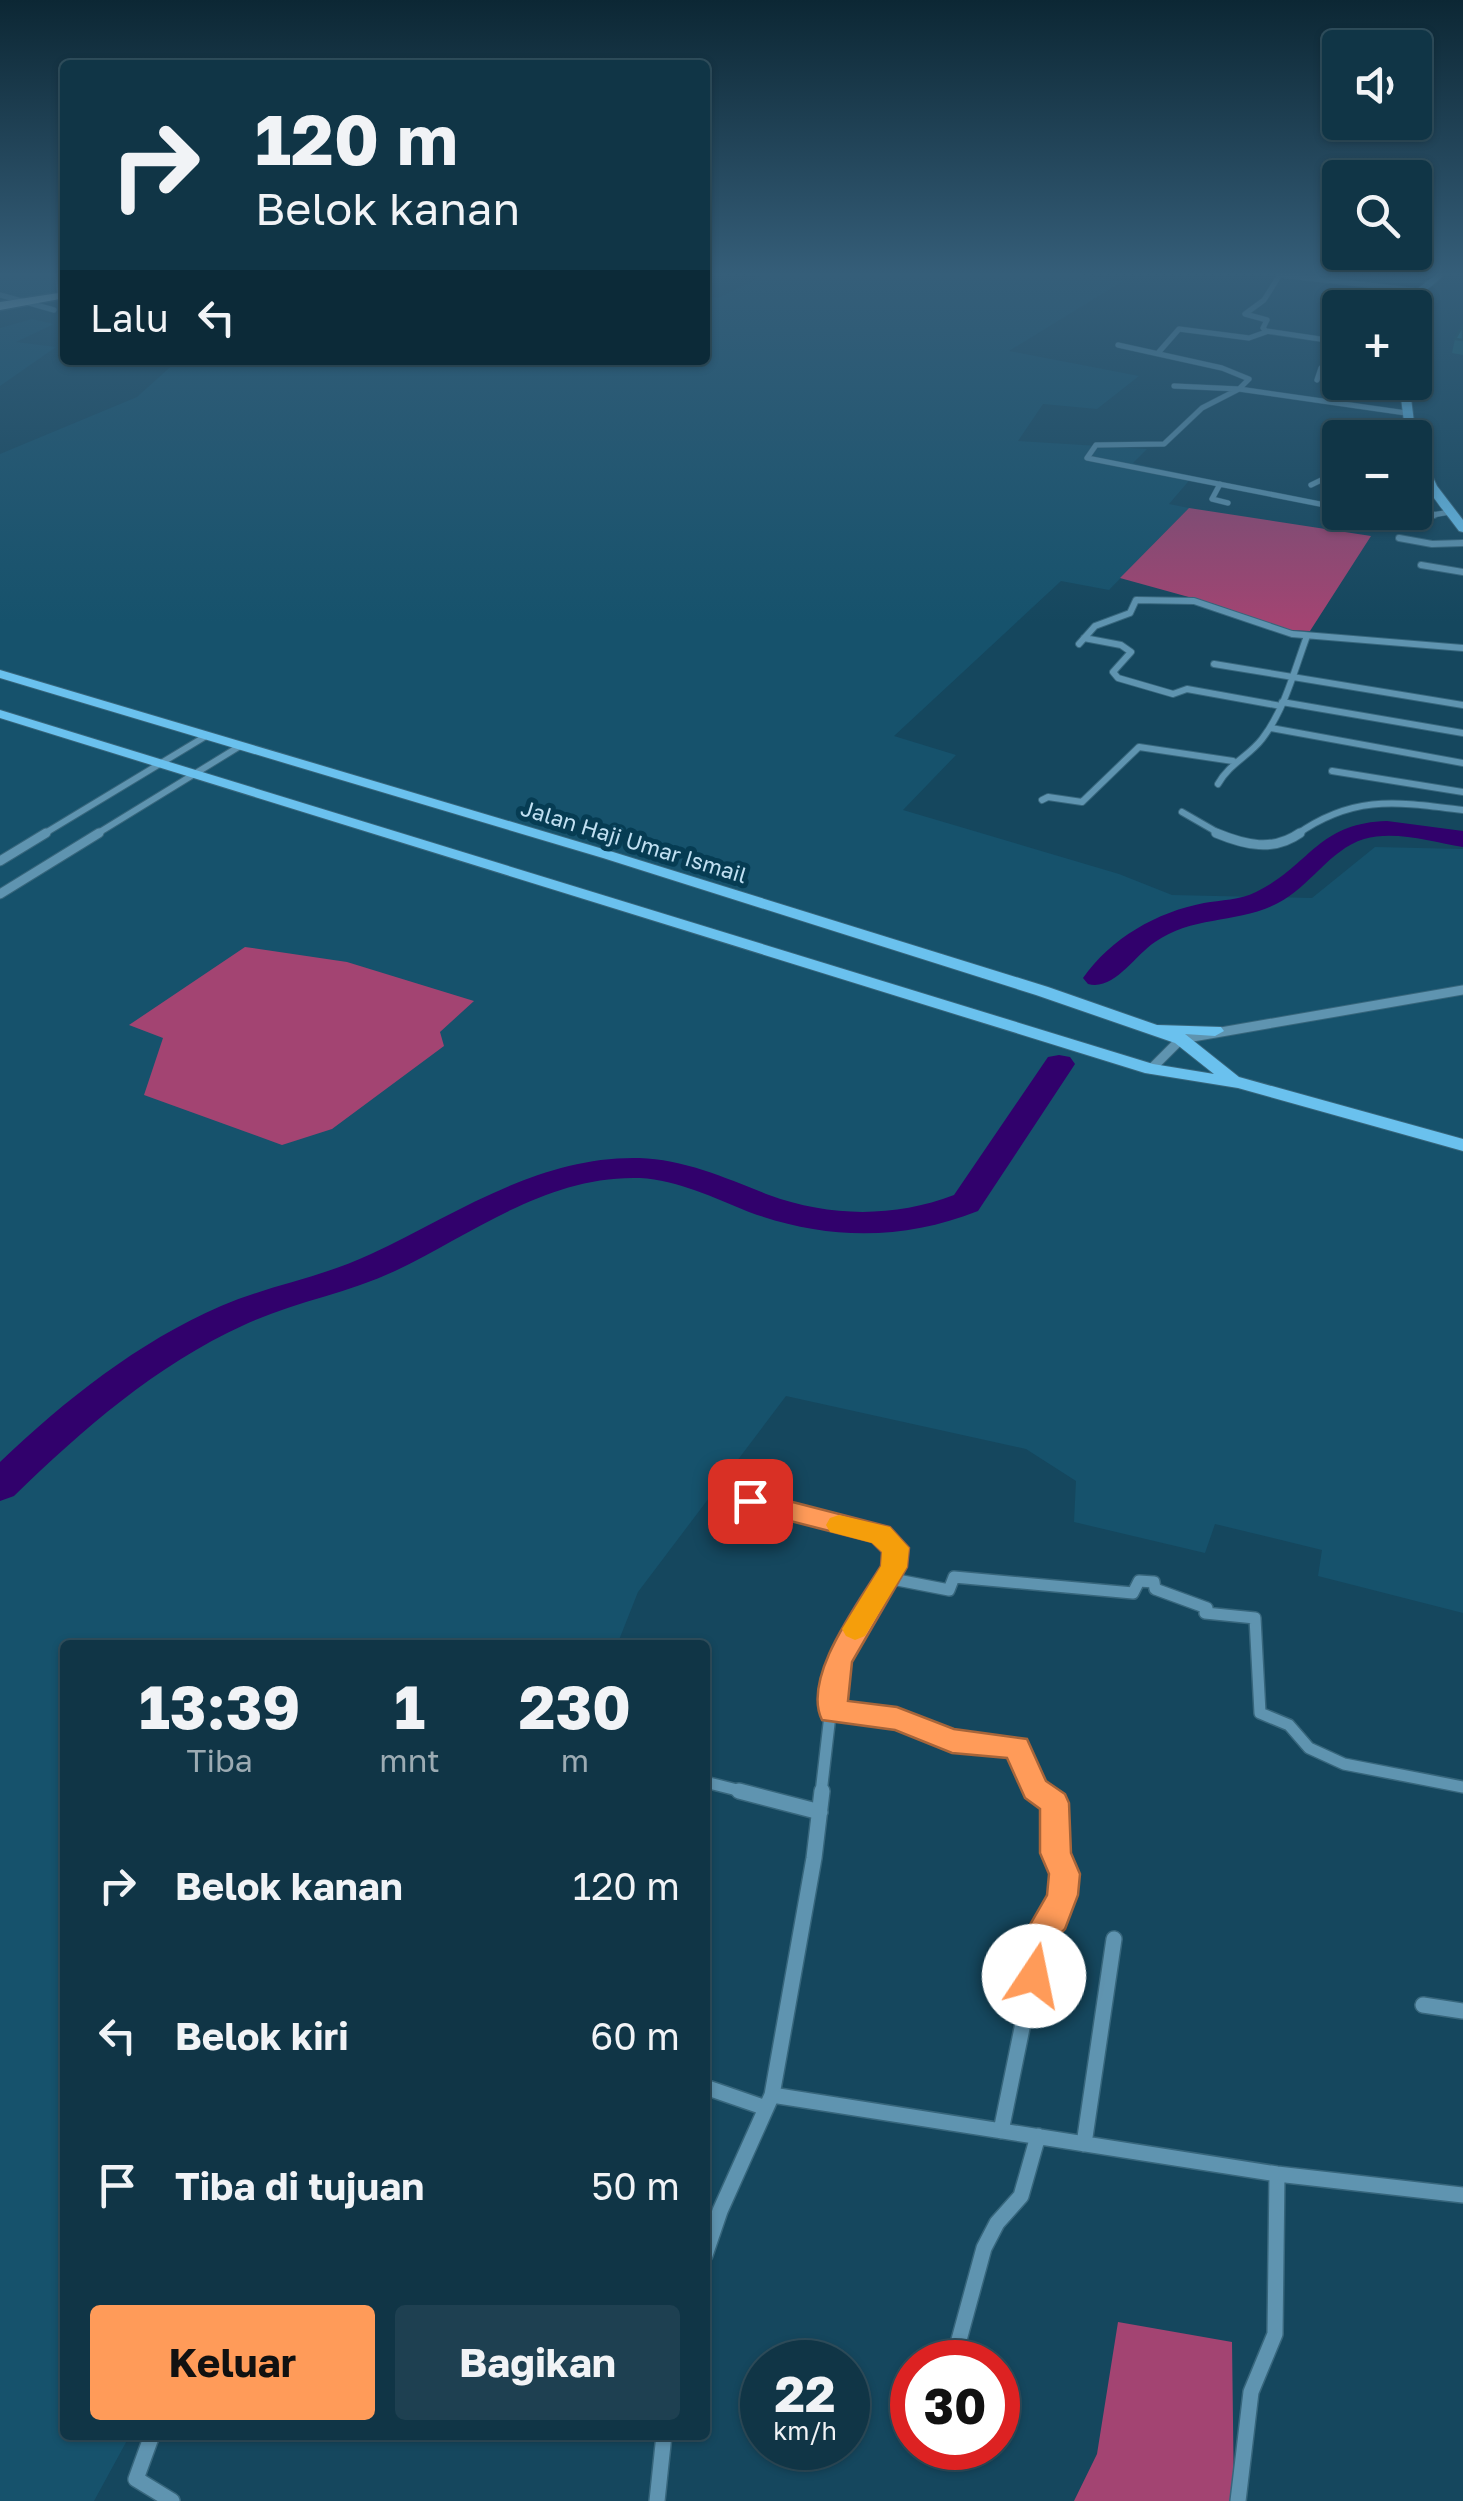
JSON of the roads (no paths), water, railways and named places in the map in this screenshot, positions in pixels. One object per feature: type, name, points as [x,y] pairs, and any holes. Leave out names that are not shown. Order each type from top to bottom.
[{"type":"main road","points":[[1405,400],[1407,420]]},
{"type":"main road","points":[[1432,486],[1463,528]]},
{"type":"main road","name":"Jalan Haji Umar Ismail","points":[[0,674],[608,855],[1042,992],[1181,1040],[1240,1083]]},
{"type":"main road","name":"Jalan Haji Umar Ismail","points":[[0,714],[1151,1069],[1240,1083],[1463,1145]]},
{"type":"main road","points":[[1134,1023],[1215,1031]]},
{"type":"main road","points":[[1102,1054],[1135,1048],[1143,1038],[1134,1023]]},
{"type":"street","points":[[1238,390],[1202,408],[1164,444],[1096,445],[1087,458],[1322,504]]},
{"type":"street","points":[[1244,390],[1406,413]]},
{"type":"street","points":[[1311,485],[1322,480]]},
{"type":"street","points":[[1220,484],[1212,499],[1228,503]]},
{"type":"street","points":[[1432,515],[1450,512]]},
{"type":"street","points":[[1399,538],[1432,544],[1463,543]]},
{"type":"street","points":[[1422,565],[1463,572]]},
{"type":"street","points":[[1463,648],[1307,636],[1268,628],[1204,603],[1164,598],[1136,600],[1130,613],[1103,621],[1082,641],[1121,645],[1132,652],[1113,672],[1114,676],[1173,694],[1196,690],[1463,733]]},
{"type":"street","points":[[1042,800],[1048,797],[1082,802],[1139,747],[1233,761],[1249,754],[1271,728],[1307,636]]},
{"type":"street","points":[[1214,664],[1463,705]]},
{"type":"street","points":[[1271,728],[1463,762]]},
{"type":"street","points":[[0,861],[206,736]]},
{"type":"street","points":[[0,894],[240,746]]},
{"type":"street","points":[[1218,784],[1233,761]]},
{"type":"street","points":[[1332,771],[1463,792]]},
{"type":"street","points":[[1182,812],[1218,834],[1270,846],[1287,842],[1322,816],[1366,803],[1397,802],[1463,810]]},
{"type":"street","points":[[1151,1069],[1181,1040],[1215,1031],[1463,990]]},
{"type":"street","points":[[710,2243],[769,2102],[820,1812],[838,1661],[897,1557],[888,1539],[750,1501]]},
{"type":"street","points":[[887,1578],[948,1590],[954,1577],[1133,1593],[1139,1581],[1154,1582],[1155,1589],[1207,1608],[1206,1613],[1257,1619],[1260,1713],[1288,1724],[1302,1733],[1309,1748],[1344,1764],[1439,1779],[1463,1787]]},
{"type":"street","points":[[832,1711],[897,1719],[952,1740],[1017,1747],[1036,1789],[1054,1803],[1056,1853],[1064,1874],[1063,1895],[1054,1918],[1042,1930],[1001,2130]]},
{"type":"street","points":[[710,1783],[820,1812]]},
{"type":"street","points":[[1084,2144],[1114,1939]]},
{"type":"street","points":[[1423,2005],[1463,2010]]},
{"type":"street","points":[[710,2088],[769,2102],[1001,2130],[1277,2174],[1463,2195]]},
{"type":"street","points":[[958,2340],[984,2248],[997,2224],[1021,2196],[1038,2136]]},
{"type":"street","points":[[1238,2501],[1250,2392],[1275,2334],[1277,2174]]},
{"type":"street","points":[[150,2440],[136,2479],[172,2501]]},
{"type":"street","points":[[657,2501],[663,2440]]},
{"type":"waterway","points":[[1098,978],[1157,928],[1185,916],[1267,898],[1350,835],[1387,829],[1463,839]]},
{"type":"waterway","points":[[0,1486],[108,1391],[199,1332],[250,1308],[364,1271],[507,1198],[572,1175],[606,1169],[663,1171],[802,1217],[843,1223],[906,1220],[966,1203],[1059,1064]]}]
